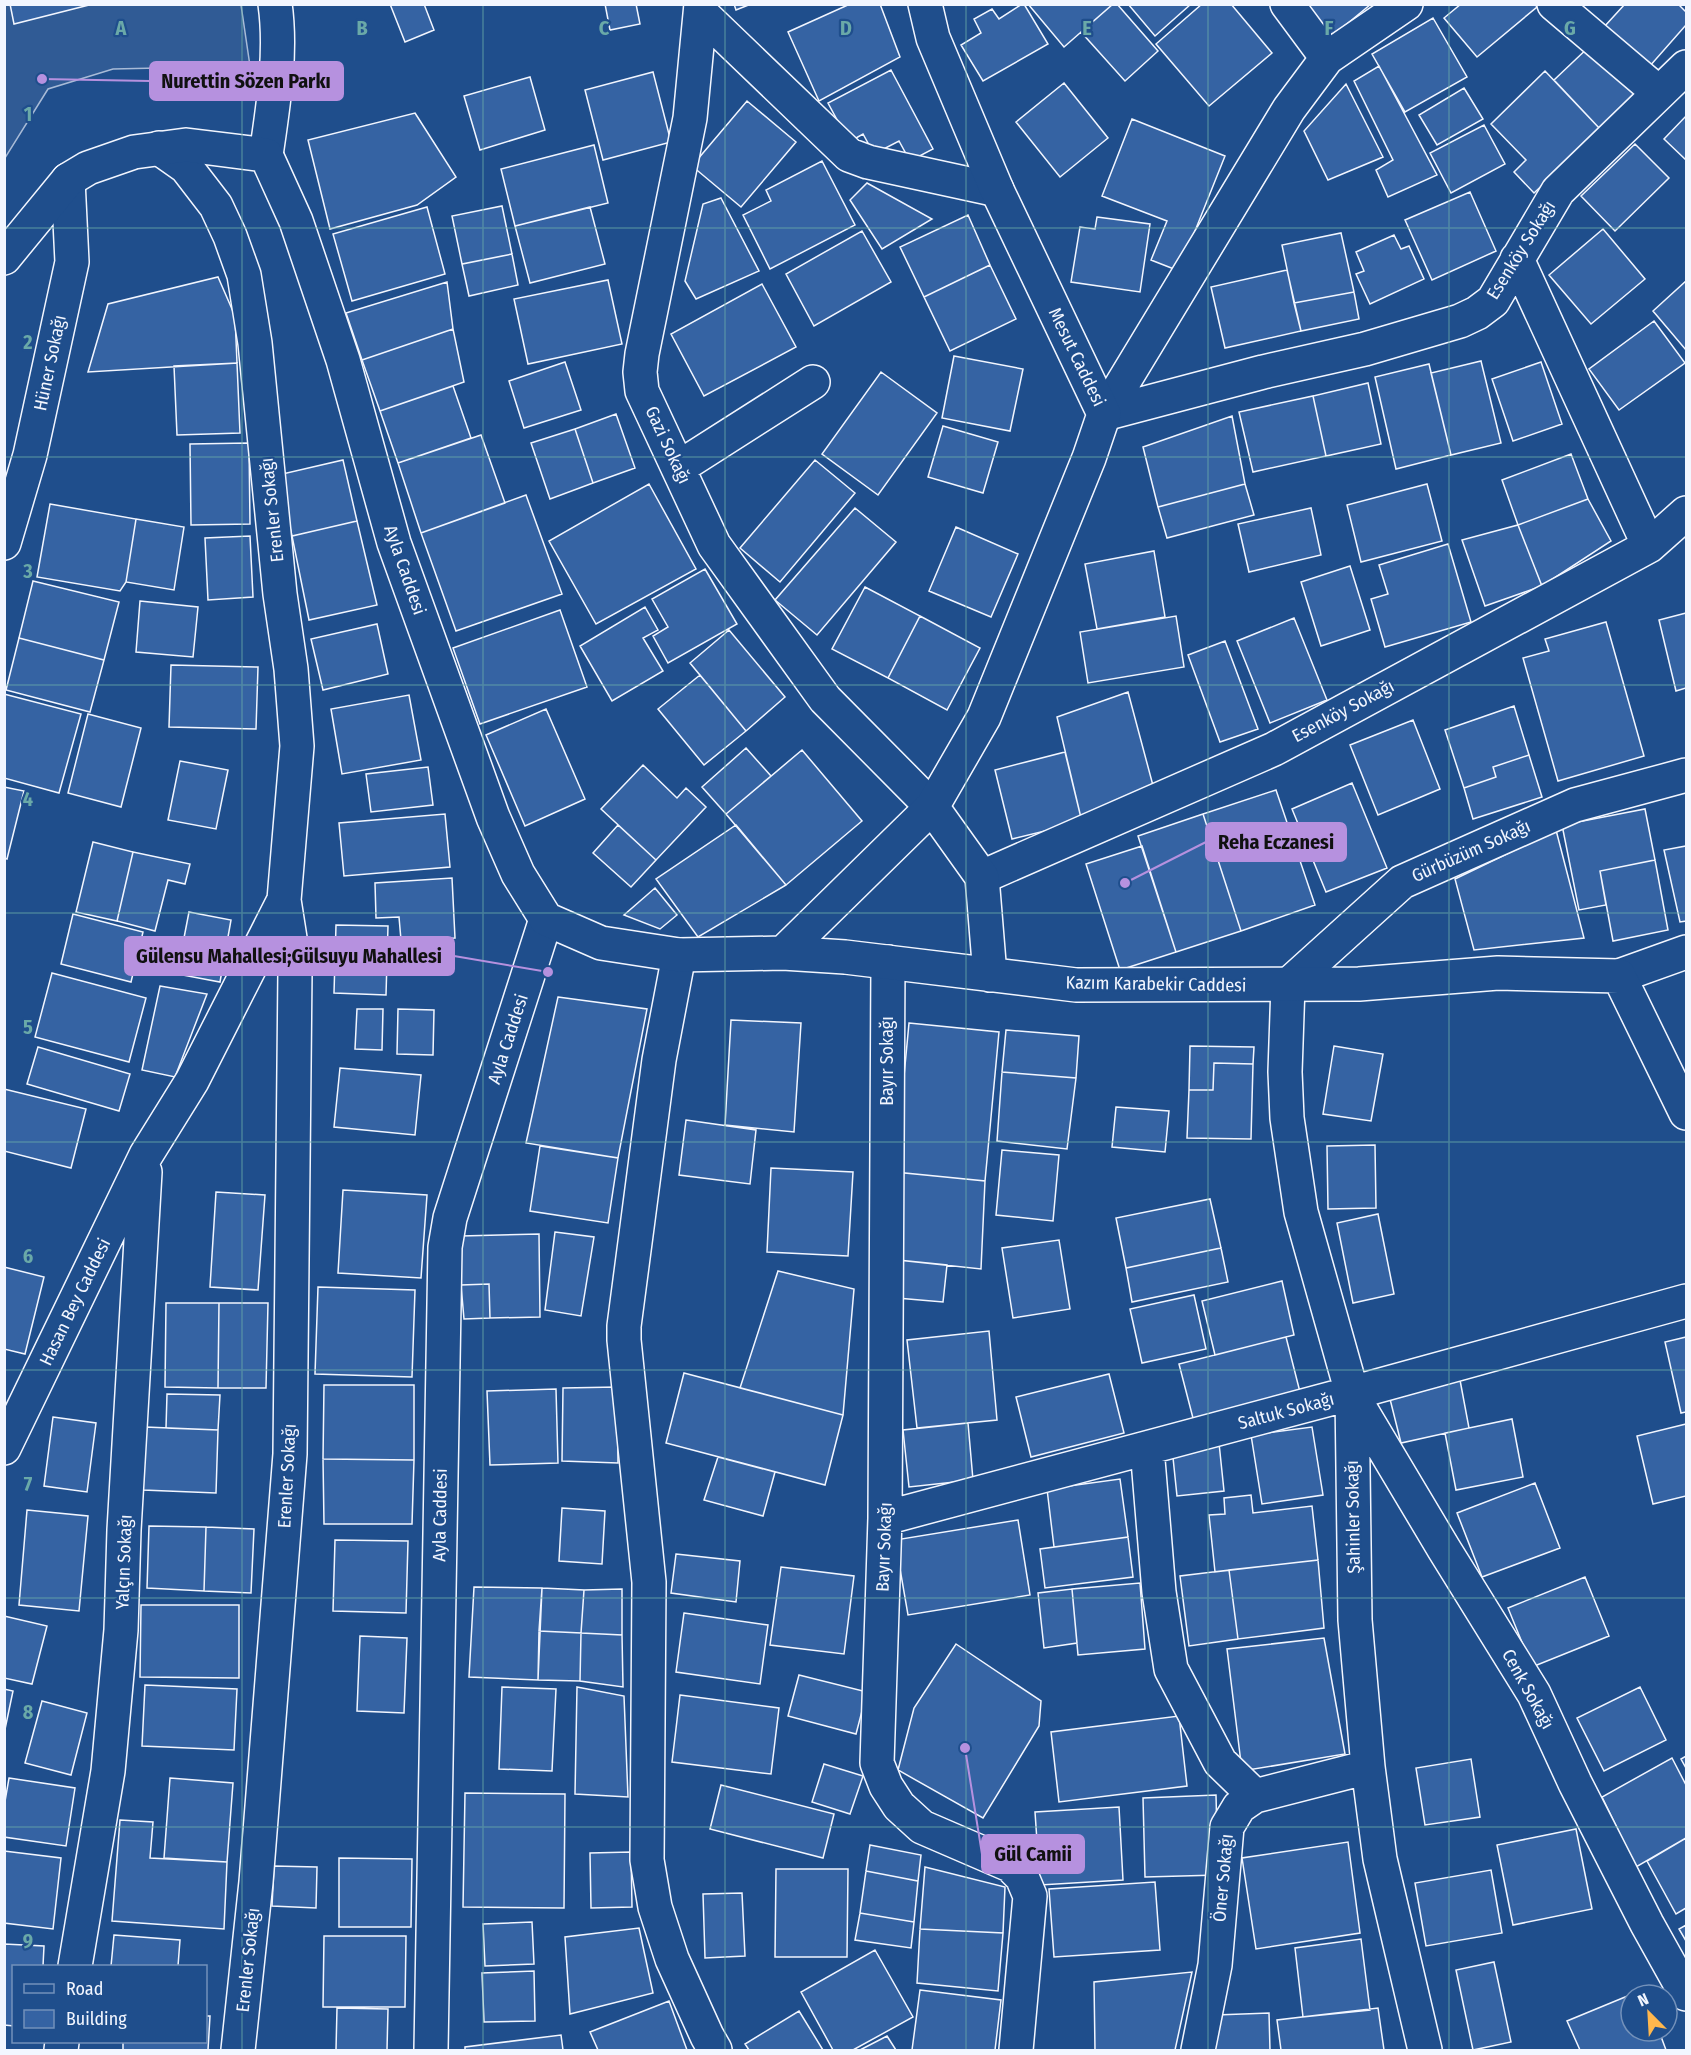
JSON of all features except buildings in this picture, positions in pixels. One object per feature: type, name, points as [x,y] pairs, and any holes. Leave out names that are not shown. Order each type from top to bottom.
[{"type":"street","points":[[4,258],[68,180],[88,168],[134,152],[186,145],[266,155],[276,89],[277,17],[274,4]]},
{"type":"street","name":"Mesut Caddesi","points":[[783,953],[932,807],[984,717],[1089,458],[1104,414],[997,190],[933,38],[925,4]]},
{"type":"street","points":[[1287,4],[1327,58]]},
{"type":"street","points":[[1104,414],[1288,109],[1327,58],[1406,4]]},
{"type":"street","points":[[1554,4],[1659,93]]},
{"type":"street","points":[[701,9],[849,155],[868,162],[997,190]]},
{"type":"street","name":"Gazi Sokağı","points":[[701,9],[690,118],[640,372],[642,391],[714,545],[825,699],[932,807],[982,877]]},
{"type":"street","name":"Esenköy Sokağı","points":[[1104,414],[1263,372],[1365,349],[1460,321],[1477,313],[1492,301],[1558,191],[1686,67]]},
{"type":"street","name":"Erenler Sokağı","points":[[159,148],[186,167],[216,206],[244,275],[255,343],[280,594],[291,669],[297,747],[284,900],[295,970],[290,1454],[256,1882],[238,2050]]},
{"type":"street","name":"Ayla Caddesi","points":[[266,155],[296,221],[343,360],[394,543],[489,806],[518,874],[546,919],[450,1218],[445,1247],[431,2050]]},
{"type":"street","name":"Hüner Sokağı","points":[[4,543],[30,455],[72,262],[68,180]]},
{"type":"street","points":[[1517,259],[1649,546]]},
{"type":"street","points":[[678,468],[813,382]]},
{"type":"street","name":"Esenköy Sokağı","points":[[982,877],[1274,749],[1649,546],[1686,513]]},
{"type":"street","name":"Gürbüzüm Sokağı","points":[[1288,985],[1402,882],[1575,805],[1686,775]]},
{"type":"street","points":[[982,877],[990,975]]},
{"type":"street","name":"Erenler Sokağı","points":[[146,1155],[192,1081],[284,900]]},
{"type":"street","name":"Kazım Karabekir Caddesi","points":[[546,919],[601,943],[679,955],[783,953],[888,962],[1076,985],[1359,984],[1498,974],[1619,976]]},
{"type":"street","points":[[1686,952],[1619,976],[1686,1113]]},
{"type":"street","points":[[679,955],[659,1060],[624,1340],[649,1582],[647,1860],[655,1907],[672,1959],[715,2050]]},
{"type":"street","name":"Bayır Sokağı","points":[[888,962],[885,1518],[877,1763],[886,1786],[898,1806],[922,1827],[1010,1865],[1022,1877],[1030,1896],[1016,2050]]},
{"type":"street","name":"Şahinler Sokağı","points":[[1288,985],[1285,1072],[1287,1107],[1301,1212],[1352,1393],[1355,1620],[1368,1767],[1380,1859],[1425,2050]]},
{"type":"street","name":"Hasan Bey Caddesi","points":[[4,1448],[146,1155]]},
{"type":"street","name":"Yalçın Sokağı","points":[[75,1965],[108,1771],[121,1630],[125,1518],[146,1155]]},
{"type":"street","name":"Saltuk Sokağı","points":[[885,1518],[1686,1301]]},
{"type":"street","name":"Cenk Sokağı","points":[[1352,1393],[1444,1549],[1534,1694],[1575,1783],[1647,1924],[1686,1994]]},
{"type":"street","points":[[1147,1448],[1159,1592],[1171,1669],[1220,1762],[1256,1796]]},
{"type":"street","name":"Öner Sokağı","points":[[1198,2050],[1215,1965],[1227,1827],[1239,1807],[1256,1796],[1368,1767]]},
{"type":"shaded area","points":[[5,5],[241,5],[250,66],[113,69],[48,89],[5,158]]},
{"type":"place","name":"Nurettin Sözen Parkı","points":[[42,79]]},
{"type":"place","name":"Reha Eczanesi","points":[[1125,883]]},
{"type":"place","name":"Gülensu Mahallesi;Gülsuyu Mahallesi","points":[[548,972]]},
{"type":"place","name":"Gül Camii","points":[[965,1748]]}]
